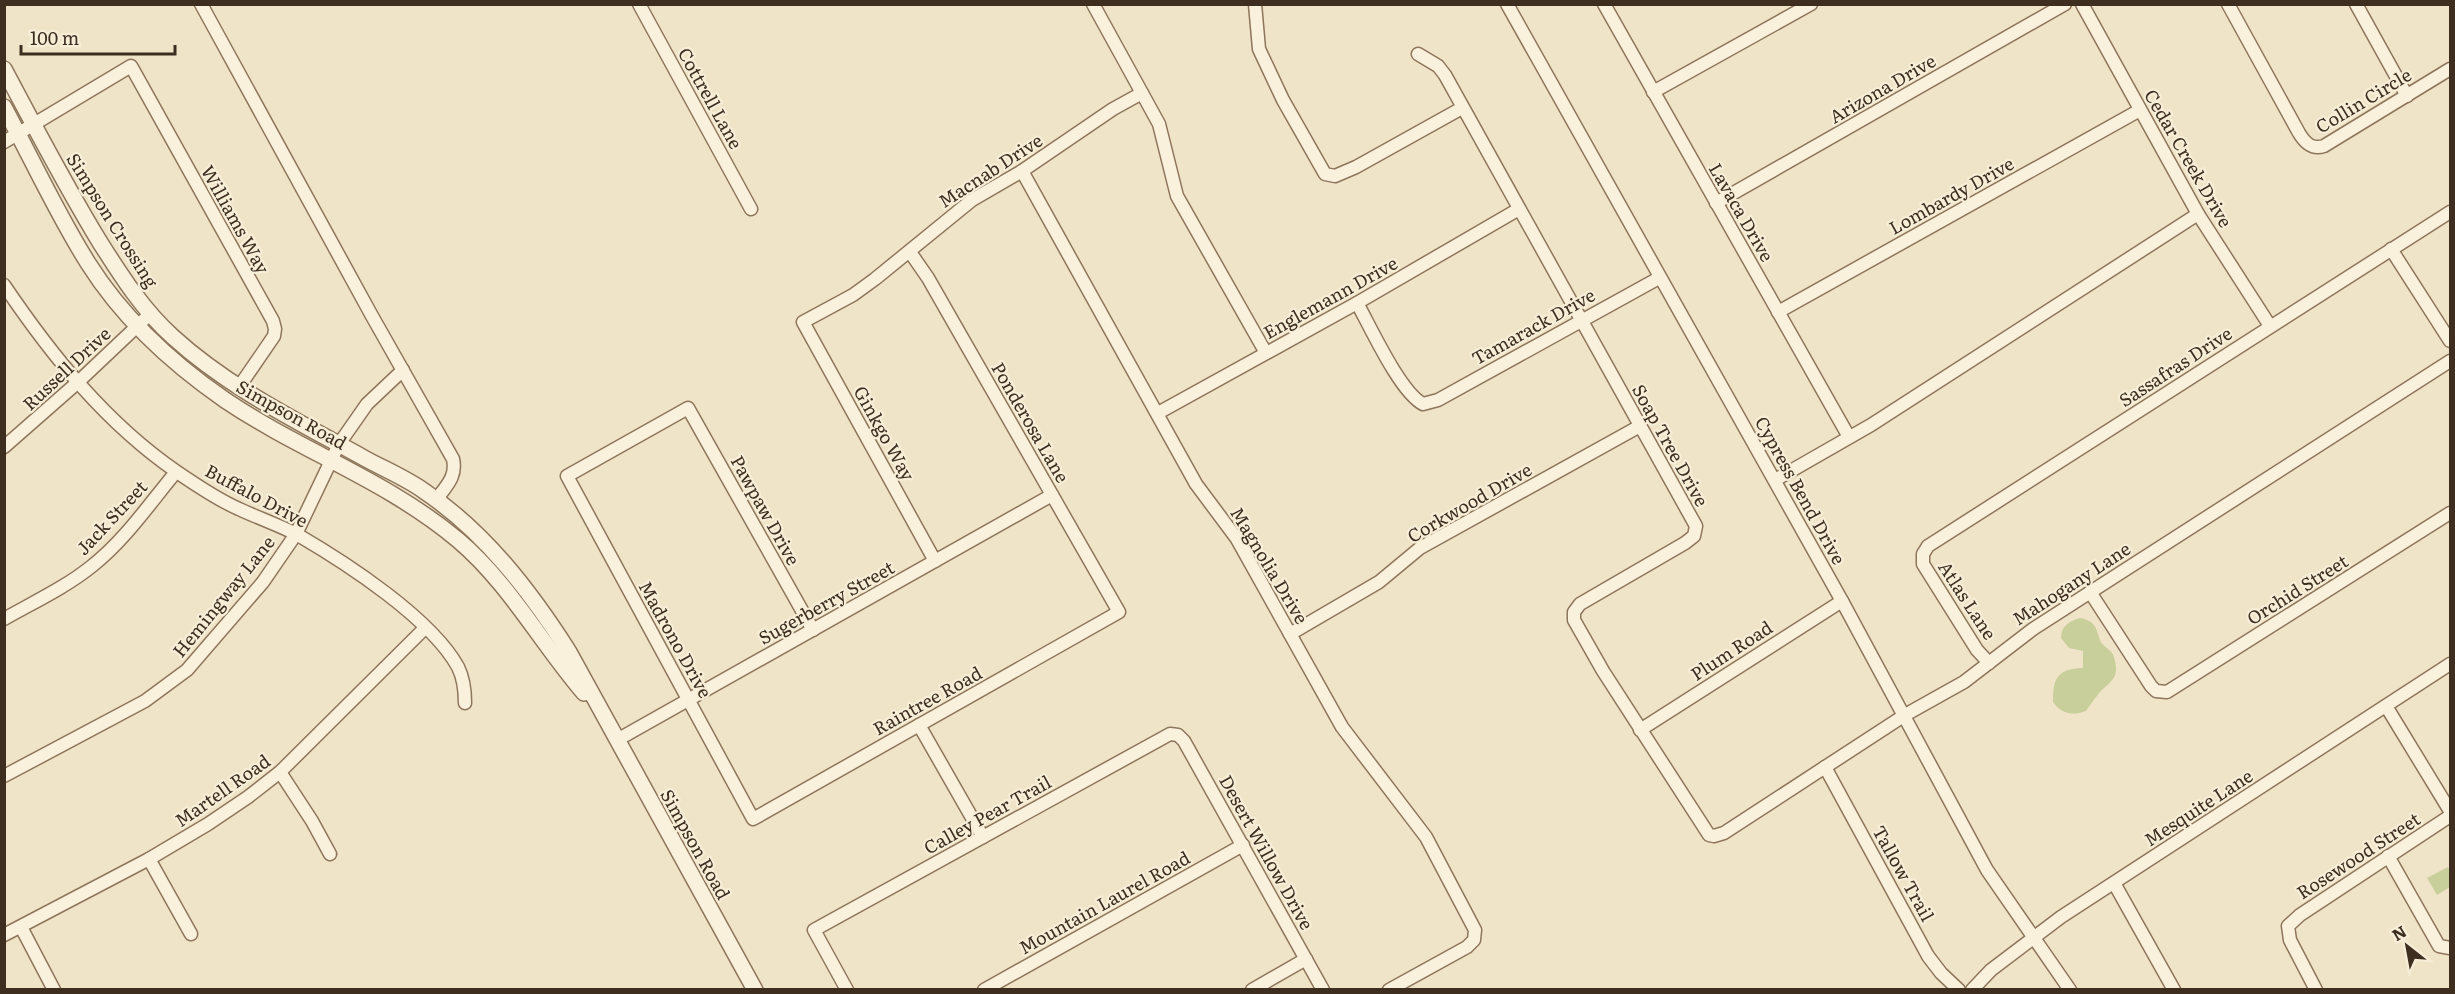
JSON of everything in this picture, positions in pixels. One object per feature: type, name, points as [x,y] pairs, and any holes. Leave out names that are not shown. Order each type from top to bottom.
[{"type":"street","points":[[201,4],[453,459],[455,468],[453,477],[436,500]]},
{"type":"street","name":"Cottrell Lane","points":[[639,4],[751,209]]},
{"type":"street","points":[[1093,4],[1159,124],[1178,196],[1266,353]]},
{"type":"street","points":[[1254,4],[1259,49],[1271,76],[1324,174],[1335,176],[1356,167],[1462,108]]},
{"type":"street","name":"Cypress Bend Drive","points":[[1507,4],[1659,278],[1775,480],[1905,715],[1987,870],[2070,990]]},
{"type":"street","name":"Lavaca Drive","points":[[1604,4],[1849,437]]},
{"type":"street","points":[[1653,92],[1811,4]]},
{"type":"street","name":"Arizona Drive","points":[[1716,203],[2066,4]]},
{"type":"street","name":"Cedar Creek Drive","points":[[2082,4],[2198,214],[2270,326]]},
{"type":"street","name":"Collin Circle","points":[[2228,4],[2299,133],[2309,146],[2324,146],[2451,69]]},
{"type":"street","points":[[2356,4],[2407,96]]},
{"type":"street","name":"Soap Tree Drive","points":[[1418,54],[1438,66],[1445,75],[1691,518],[1696,532],[1685,543],[1587,598],[1574,612],[1574,620],[1640,730],[1705,831],[1714,836]]},
{"type":"street","name":"Williams Way","points":[[33,124],[130,66],[273,321],[274,336],[238,387]]},
{"type":"street","name":"Simpson Crossing","points":[[4,69],[82,214],[124,280],[150,314],[174,338],[238,387],[339,444]]},
{"type":"street","name":"Macnab Drive","points":[[803,322],[853,295],[910,252],[957,210],[1142,93]]},
{"type":"street","name":"Simpson Road","points":[[4,107],[88,263],[138,326],[186,370],[225,400],[259,421],[376,482],[416,507],[481,561],[513,597],[556,660],[604,716]]},
{"type":"street","name":"Lombardy Drive","points":[[1778,312],[2140,110]]},
{"type":"street","points":[[4,142],[33,124]]},
{"type":"street","name":"Magnolia Drive","points":[[1022,171],[1196,484],[1237,539],[1355,747],[1426,837],[1475,930],[1474,940],[1467,947],[1389,990]]},
{"type":"street","name":"Englemann Drive","points":[[1158,413],[1519,210]]},
{"type":"street","name":"Sassafras Drive","points":[[1923,554],[1928,546],[2451,212]]},
{"type":"street","points":[[1775,480],[1849,437],[2198,214]]},
{"type":"street","points":[[2391,249],[2451,341]]},
{"type":"street","name":"Ponderosa Lane","points":[[910,252],[928,278],[1119,612]]},
{"type":"street","name":"Tamarack Drive","points":[[1357,303],[1403,384],[1414,399],[1423,404],[1438,400],[1581,319],[1659,278]]},
{"type":"street","name":"Buffalo Drive","points":[[4,285],[36,331],[77,383],[126,431],[176,472],[236,508],[296,534],[390,597],[434,635],[458,667],[464,685],[465,703]]},
{"type":"street","name":"Russell Drive","points":[[4,447],[77,383],[150,314]]},
{"type":"street","name":"Ginkgo Way","points":[[803,322],[935,561]]},
{"type":"street","name":"Mahogany Lane","points":[[1714,836],[1724,833],[1905,715],[1964,682],[2012,644],[2090,592],[2451,361]]},
{"type":"street","name":"Hemingway Lane","points":[[4,776],[146,701],[187,670],[263,582],[296,534],[339,444],[367,404],[403,370]]},
{"type":"street","name":"Madrono Drive","points":[[688,408],[567,476],[753,819]]},
{"type":"street","name":"Pawpaw Drive","points":[[688,408],[813,630]]},
{"type":"street","name":"Corkwood Drive","points":[[1290,634],[1379,582],[1420,548],[1640,426]]},
{"type":"street","name":"Simpson Road","points":[[339,444],[423,490],[490,548],[514,573],[545,614],[569,652],[755,990]]},
{"type":"street","name":"Jack Street","points":[[4,619],[62,587],[93,565],[122,536],[176,472]]},
{"type":"street","name":"Sugerberry Street","points":[[617,740],[1052,495]]},
{"type":"street","name":"Orchid Street","points":[[2090,592],[2151,686],[2162,693],[2173,689],[2451,513]]},
{"type":"street","name":"Atlas Lane","points":[[1923,554],[1923,564],[1977,650],[1989,663]]},
{"type":"street","name":"Plum Road","points":[[1640,730],[1842,601]]},
{"type":"street","name":"Raintree Road","points":[[753,819],[1119,612]]},
{"type":"street","name":"Martell Road","points":[[4,935],[149,859],[208,824],[280,772],[425,628]]},
{"type":"street","name":"Mesquite Lane","points":[[1972,990],[1991,970],[2035,939],[2061,917],[2451,664]]},
{"type":"street","points":[[2386,706],[2451,814]]},
{"type":"street","points":[[919,725],[983,837]]},
{"type":"street","name":"Calley Pear Trail","points":[[847,990],[814,930],[1170,734],[1178,735]]},
{"type":"street","name":"Desert Willow Drive","points":[[1178,735],[1185,741],[1323,990]]},
{"type":"street","name":"Tallow Trail","points":[[1826,767],[1928,956],[1941,973],[1959,990]]},
{"type":"street","points":[[280,772],[330,854]]},
{"type":"street","name":"Rosewood Street","points":[[2316,990],[2290,940],[2288,926],[2300,915],[2451,814]]},
{"type":"street","name":"Mountain Laurel Road","points":[[984,990],[1243,845]]},
{"type":"street","points":[[2388,856],[2439,946],[2447,949]]},
{"type":"street","points":[[149,859],[191,934]]},
{"type":"street","points":[[2114,883],[2174,990]]},
{"type":"street","points":[[21,927],[54,990]]},
{"type":"street","points":[[1251,990],[1306,959]]},
{"type":"green space","points":[[2080,618],[2094,625],[2101,642],[2113,654],[2116,670],[2114,678],[2086,711],[2072,714],[2056,706],[2053,702],[2053,694],[2058,676],[2067,670],[2083,668],[2083,651],[2069,648],[2061,638],[2062,630],[2066,625]]},
{"type":"green space","points":[[2448,867],[2450,887],[2437,895],[2427,878]]}]
